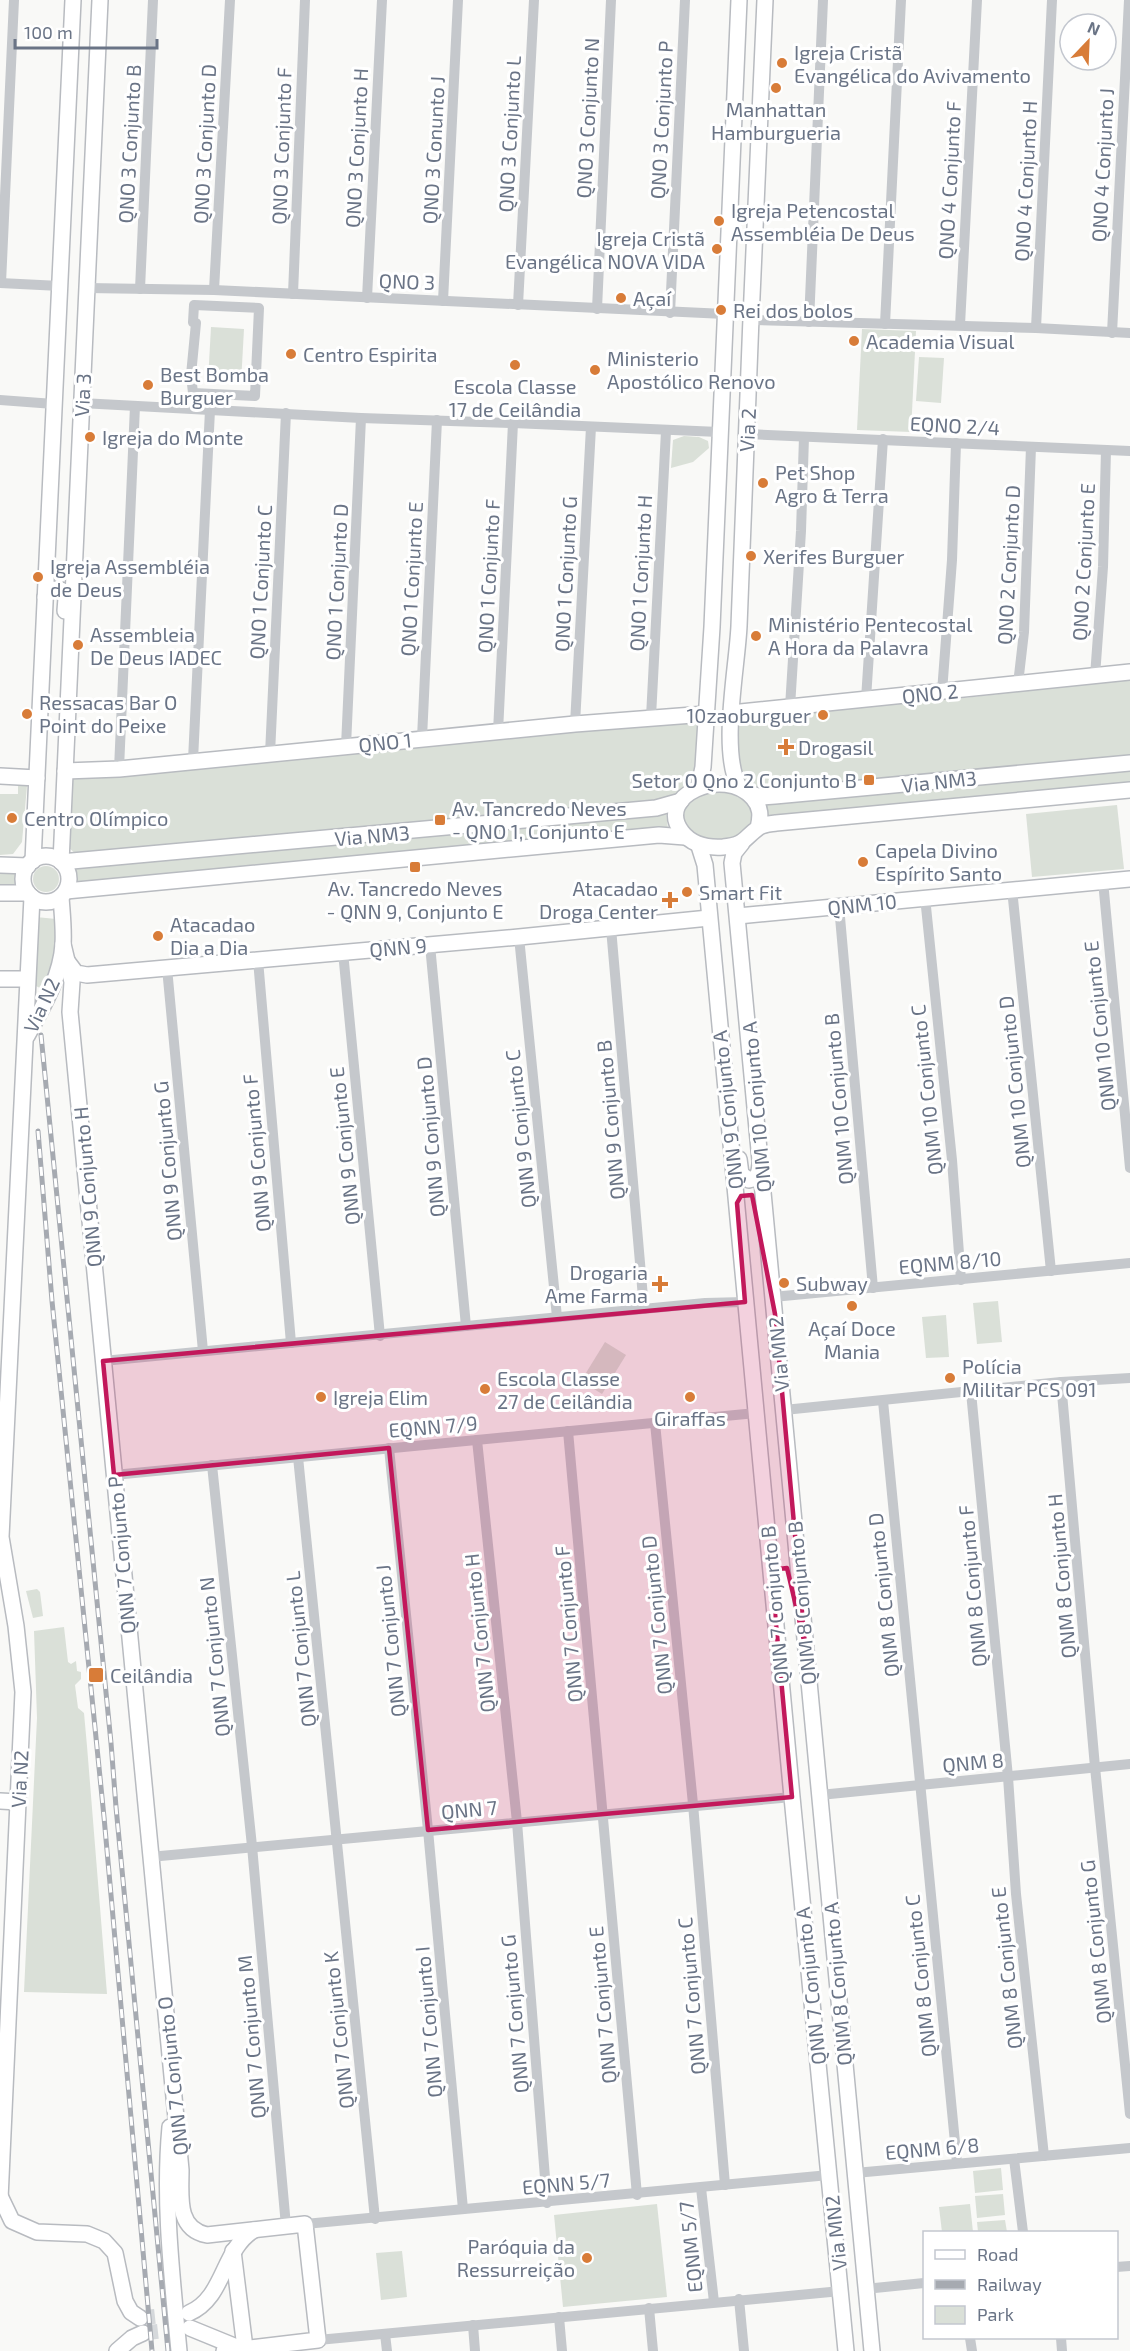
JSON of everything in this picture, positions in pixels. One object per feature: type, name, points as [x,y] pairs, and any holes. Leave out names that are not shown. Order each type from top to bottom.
[{"type":"main road","name":"Via 3","points":[[30,863],[37,778],[73,0]]},
{"type":"main road","points":[[80,0],[81,29],[91,32],[99,23]]},
{"type":"main road","name":"Via 3","points":[[61,862],[100,0]]},
{"type":"main road","name":"Via 2","points":[[699,786],[703,766],[712,627],[739,0]]},
{"type":"main road","name":"Via 2","points":[[743,790],[732,769],[731,713],[739,629],[765,0]]},
{"type":"main road","points":[[71,53],[74,47],[80,44],[86,46],[90,51],[87,116],[93,156]]},
{"type":"main road","points":[[732,168],[739,175],[751,177],[758,172]]},
{"type":"main road","points":[[732,197],[742,192],[751,195],[755,200]]},
{"type":"main road","points":[[50,486],[54,568],[60,574],[66,575],[74,567]]},
{"type":"main road","points":[[45,597],[48,591],[54,588],[61,590],[66,598],[62,666],[68,703]]},
{"type":"main road","points":[[712,627],[719,635],[729,636],[739,629]]},
{"type":"main road","points":[[710,658],[718,652],[729,654],[736,659]]},
{"type":"main road","name":"QNO 2","points":[[731,713],[1130,672]]},
{"type":"main road","name":"QNO 1","points":[[65,771],[119,769],[422,738],[706,714]]},
{"type":"main road","name":"Via NM3","points":[[743,790],[761,797],[1130,763]]},
{"type":"main road","points":[[0,776],[37,778]]},
{"type":"main road","points":[[738,916],[732,863],[734,853],[758,828],[761,817],[757,803],[743,790],[718,783],[699,786],[681,801],[675,819],[685,837],[699,846],[723,847],[742,843]]},
{"type":"main road","name":"Via NM3","points":[[758,828],[776,823],[1130,790]]},
{"type":"main road","name":"Via NM3","points":[[61,862],[645,809],[681,801]]},
{"type":"main road","name":"Via NM3","points":[[64,894],[659,835],[685,837]]},
{"type":"main road","points":[[699,846],[705,865],[709,918]]},
{"type":"main road","points":[[0,866],[30,863],[45,856],[53,857],[61,862],[69,878],[64,894],[45,902],[30,895],[0,893]]},
{"type":"main road","points":[[30,863],[23,875],[23,882],[30,895]]},
{"type":"main road","name":"QNM 10","points":[[738,916],[1130,879]]},
{"type":"main road","name":"Via N2","points":[[24,1041],[47,997],[60,961],[63,944],[64,894]]},
{"type":"main road","name":"Via N2","points":[[0,2197],[23,1692],[16,1626],[1,1537],[2,1479],[5,1362],[24,1041],[30,895]]},
{"type":"main road","name":"QNM 10 Conjunto A","points":[[738,916],[773,1297]]},
{"type":"main road","name":"QNN 9","points":[[47,997],[87,975],[709,918]]},
{"type":"main road","name":"QNN 9 Conjunto A","points":[[709,918],[745,1302]]},
{"type":"main road","name":"QNN 9 Conjunto H","points":[[63,944],[72,982],[70,1012],[103,1361]]},
{"type":"main road","points":[[67,962],[76,973],[87,975]]},
{"type":"main road","points":[[0,979],[25,983],[47,997],[63,1001],[70,1012]]},
{"type":"main road","points":[[720,1047],[734,1090],[741,1174],[749,1180],[755,1179],[761,1162]]},
{"type":"main road","points":[[736,1203],[741,1196],[748,1195],[756,1199],[763,1266],[775,1314]]},
{"type":"main road","name":"Via MN2","points":[[773,1297],[784,1410]]},
{"type":"main road","name":"Via MN2","points":[[745,1302],[757,1417]]},
{"type":"main road","name":"QNN 7 Conjunto P","points":[[103,1361],[150,1857]]},
{"type":"main road","name":"QNM 8 Conjunto B","points":[[784,1410],[820,1795]]},
{"type":"main road","points":[[757,1417],[767,1451],[773,1509],[784,1513],[792,1502]]},
{"type":"main road","name":"QNN 7 Conjunto B","points":[[757,1417],[792,1797]]},
{"type":"main road","points":[[769,1540],[771,1533],[780,1528],[790,1535],[795,1603],[805,1645]]},
{"type":"main road","points":[[0,1578],[1,1537]]},
{"type":"main road","name":"QNM 8 Conjunto A","points":[[820,1795],[855,2177]]},
{"type":"main road","name":"QNN 7 Conjunto A","points":[[792,1797],[829,2175]]},
{"type":"main road","points":[[0,1801],[18,1802]]},
{"type":"main road","name":"QNN 7 Conjunto O","points":[[150,1857],[181,2170],[182,2206],[187,2223],[195,2232],[207,2235],[254,2230]]},
{"type":"main road","points":[[805,1929],[816,1976],[824,2052],[836,2058],[840,2056],[844,2046]]},
{"type":"main road","points":[[820,2086],[823,2079],[829,2075],[835,2075],[841,2081],[847,2150],[855,2177]]},
{"type":"main road","points":[[173,2094],[166,2184],[179,2351]]},
{"type":"main road","name":"Via MN2","points":[[829,2175],[840,2285]]},
{"type":"main road","name":"Via MN2","points":[[855,2177],[872,2351]]},
{"type":"main road","points":[[0,2197],[12,2221],[37,2232],[87,2234],[104,2241],[116,2253],[125,2301],[141,2326],[132,2338],[117,2351]]},
{"type":"main road","points":[[224,2351],[298,2346],[318,2340],[305,2224],[254,2230],[245,2235],[233,2252],[212,2295],[189,2320],[242,2348]]},
{"type":"main road","points":[[233,2252],[242,2348]]},
{"type":"main road","points":[[840,2285],[846,2351]]},
{"type":"main road","points":[[840,2285],[850,2316],[853,2351]]},
{"type":"street","points":[[14,0],[0,283],[60,286]]},
{"type":"street","name":"QNO 3 Conjunto B","points":[[140,290],[153,0]]},
{"type":"street","name":"QNO 3 Conjunto D","points":[[214,290],[230,0]]},
{"type":"street","name":"QNO 3 Conjunto F","points":[[292,294],[305,0]]},
{"type":"street","name":"QNO 3 Conjunto H","points":[[367,298],[382,0]]},
{"type":"street","name":"QNO 3 Conunto J","points":[[443,301],[458,0]]},
{"type":"street","name":"QNO 3 Conjunto L","points":[[518,305],[534,0]]},
{"type":"street","name":"QNO 3 Conjunto N","points":[[597,309],[611,0]]},
{"type":"street","name":"QNO 3 Conjunto P","points":[[670,313],[685,0]]},
{"type":"street","points":[[809,322],[823,0]]},
{"type":"street","points":[[885,324],[900,0]]},
{"type":"street","name":"QNO 4 Conjunto F","points":[[960,325],[977,0]]},
{"type":"street","name":"QNO 4 Conjunto H","points":[[1036,328],[1052,0]]},
{"type":"street","name":"QNO 4 Conjunto J","points":[[1112,333],[1129,0]]},
{"type":"street","name":"QNO 3","points":[[87,288],[214,290],[725,314]]},
{"type":"street","points":[[194,305],[259,308],[255,396],[193,393],[191,375],[196,323],[193,322],[194,305]]},
{"type":"street","points":[[753,320],[960,325],[1130,333]]},
{"type":"street","points":[[0,400],[54,404]]},
{"type":"street","points":[[81,403],[361,418],[719,432]]},
{"type":"street","points":[[119,769],[135,406]]},
{"type":"street","points":[[193,760],[210,410]]},
{"type":"street","name":"QNO 1 Conjunto C","points":[[270,754],[286,413]]},
{"type":"street","name":"QNO 1 Conjunto D","points":[[346,746],[361,418]]},
{"type":"street","name":"QNO 1 Conjunto E","points":[[422,738],[437,420]]},
{"type":"street","name":"QNO 1 Conjunto F","points":[[498,732],[513,423]]},
{"type":"street","name":"QNO 1 Conjunto G","points":[[575,724],[591,427]]},
{"type":"street","name":"QNO 1 Conjunto H","points":[[651,717],[666,431]]},
{"type":"street","name":"EQNO 2/4","points":[[747,434],[1130,451]]},
{"type":"street","points":[[790,707],[801,531],[804,437]]},
{"type":"street","points":[[866,699],[883,439]]},
{"type":"street","points":[[942,692],[952,560],[956,443]]},
{"type":"street","name":"QNO 2 Conjunto D","points":[[1018,684],[1024,632],[1031,447]]},
{"type":"street","name":"QNO 2 Conjunto E","points":[[1095,676],[1103,567],[1106,450]]},
{"type":"street","name":"QNM 10 Conjunto E","points":[[1103,881],[1130,1168]]},
{"type":"street","name":"QNM 10 Conjunto D","points":[[1012,889],[1051,1271]]},
{"type":"street","name":"QNM 10 Conjunto C","points":[[925,897],[952,1160],[961,1280]]},
{"type":"street","name":"QNM 10 Conjunto B","points":[[839,906],[873,1288]]},
{"type":"street","name":"QNN 9 Conjunto B","points":[[611,928],[644,1309]]},
{"type":"street","name":"QNN 9 Conjunto C","points":[[519,937],[557,1317]]},
{"type":"street","name":"QNN 9 Conjunto D","points":[[430,945],[466,1326]]},
{"type":"street","name":"QNN 9 Conjunto E","points":[[343,952],[380,1336]]},
{"type":"street","name":"QNN 9 Conjunto F","points":[[258,960],[291,1343]]},
{"type":"street","name":"QNN 9 Conjunto G","points":[[167,968],[203,1351]]},
{"type":"street","name":"EQNM 8/10","points":[[773,1297],[1130,1263]]},
{"type":"street","points":[[103,1361],[644,1309],[745,1302]]},
{"type":"street","points":[[784,1410],[1061,1382],[1130,1378]]},
{"type":"street","name":"QNM 8 Conjunto H","points":[[1061,1382],[1095,1767]]},
{"type":"street","name":"QNM 8 Conjunto F","points":[[971,1392],[1008,1777]]},
{"type":"street","name":"QNM 8 Conjunto D","points":[[883,1401],[920,1785]]},
{"type":"street","name":"EQNN 7/9","points":[[114,1475],[655,1423],[757,1417]]},
{"type":"street","name":"QNN 7 Conjunto D","points":[[655,1423],[693,1804]]},
{"type":"street","name":"QNN 7 Conjunto F","points":[[568,1431],[604,1813]]},
{"type":"street","name":"QNN 7 Conjunto H","points":[[477,1440],[517,1822]]},
{"type":"street","name":"QNN 7 Conjunto J","points":[[389,1448],[428,1830]]},
{"type":"street","name":"QNN 7 Conjunto L","points":[[298,1457],[338,1838]]},
{"type":"street","name":"QNN 7 Conjunto N","points":[[212,1465],[252,1846]]},
{"type":"street","name":"QNM 8","points":[[820,1795],[1130,1764]]},
{"type":"street","name":"QNM 8 Conjunto G","points":[[1095,1767],[1130,2114]]},
{"type":"street","name":"QNM 8 Conjunto E","points":[[1008,1777],[1016,1894],[1044,2156]]},
{"type":"street","name":"QNM 8 Conjunto C","points":[[920,1785],[957,2163]]},
{"type":"street","name":"QNN 7","points":[[150,1857],[693,1804],[792,1797]]},
{"type":"street","name":"QNN 7 Conjunto C","points":[[693,1804],[725,2185]]},
{"type":"street","name":"QNN 7 Conjunto E","points":[[604,1813],[637,2194]]},
{"type":"street","name":"QNN 7 Conjunto G","points":[[517,1822],[547,2203]]},
{"type":"street","name":"QNN 7 Conjunto I","points":[[428,1830],[463,2209]]},
{"type":"street","name":"QNN 7 Conjunto K","points":[[338,1838],[375,2218]]},
{"type":"street","name":"QNN 7 Conjunto M","points":[[252,1846],[286,2226]]},
{"type":"street","name":"EQNM 6/8","points":[[855,2177],[891,2170],[957,2163],[1130,2148]]},
{"type":"street","points":[[1014,2159],[1023,2231]]},
{"type":"street","name":"EQNN 5/7","points":[[305,2224],[829,2175]]},
{"type":"street","name":"EQNM 5/7","points":[[701,2188],[714,2302]]},
{"type":"street","points":[[865,2289],[923,2283]]},
{"type":"street","points":[[318,2340],[804,2293],[840,2285]]},
{"type":"street","points":[[739,2299],[744,2351]]},
{"type":"street","points":[[649,2308],[653,2351]]},
{"type":"street","points":[[559,2317],[562,2351]]},
{"type":"street","points":[[473,2325],[475,2351]]},
{"type":"street","points":[[385,2334],[387,2351]]},
{"type":"highlighted area","points":[[752,1195],[775,1314],[805,1645],[787,1568],[771,1570],[792,1797],[428,1830],[389,1448],[114,1475],[103,1361],[745,1302],[737,1203],[741,1196]]},
{"type":"green space","points":[[211,327],[244,329],[241,383],[208,381]]},
{"type":"green space","points":[[862,329],[916,331],[911,432],[857,430]]},
{"type":"green space","points":[[919,357],[944,358],[941,403],[916,401]]},
{"type":"green space","points":[[684,436],[699,437],[708,441],[709,448],[693,462],[671,468],[673,440]]},
{"type":"green space","points":[[1130,679],[1130,758],[765,792],[746,781],[739,765],[739,725],[746,718],[955,699]]},
{"type":"green space","points":[[684,720],[703,725],[698,762],[689,782],[682,789],[658,802],[77,855],[68,847],[71,779]]},
{"type":"green space","points":[[1130,768],[1130,783],[767,820],[766,803]]},
{"type":"green space","name":"Centro Olímpico","points":[[18,786],[27,786],[22,842],[13,854],[0,855],[0,794],[18,794]]},
{"type":"green space","points":[[721,791],[739,795],[746,801],[751,809],[750,823],[738,834],[722,840],[711,841],[691,835],[682,819],[685,805],[702,795]]},
{"type":"green space","points":[[1117,805],[1124,869],[1032,877],[1026,814]]},
{"type":"green space","points":[[666,812],[668,829],[80,883],[75,879],[73,868]]},
{"type":"green space","points":[[46,866],[55,870],[59,879],[55,888],[46,892],[37,888],[33,879],[37,870]]},
{"type":"green space","points":[[0,870],[20,871],[19,887],[0,887]]},
{"type":"green space","points":[[36,917],[56,919],[58,943],[44,990],[34,985]]},
{"type":"green space","points":[[998,1301],[1002,1342],[977,1344],[973,1303]]},
{"type":"green space","points":[[946,1315],[949,1357],[926,1358],[922,1317]]},
{"type":"green space","points":[[605,1342],[626,1355],[602,1394],[581,1381]]},
{"type":"green space","points":[[37,1589],[40,1592],[43,1616],[33,1618],[26,1591]]},
{"type":"green space","points":[[64,1627],[68,1662],[71,1664],[76,1661],[77,1671],[81,1672],[81,1679],[75,1685],[78,1708],[84,1713],[107,1994],[24,1992],[37,1718],[34,1631]]},
{"type":"green space","points":[[1001,2168],[1003,2190],[975,2193],[973,2171]]},
{"type":"green space","points":[[1003,2194],[1005,2215],[977,2218],[975,2196]]},
{"type":"green space","points":[[657,2204],[667,2297],[563,2307],[554,2215]]},
{"type":"green space","points":[[970,2204],[973,2231],[942,2231],[939,2207]]},
{"type":"green space","points":[[1005,2220],[1007,2231],[978,2231],[977,2222]]},
{"type":"green space","points":[[402,2251],[407,2297],[381,2300],[376,2253]]},
{"type":"tunnel","points":[[140,2318],[186,2313]]},
{"type":"tunnel","points":[[143,2333],[188,2328]]},
{"type":"railway","points":[[41,1035],[168,2351]]},
{"type":"railway","points":[[38,1131],[52,1301],[104,1817],[152,2351]]},
{"type":"place","name":"Igreja Cristã Evangélica do Avivamento","points":[[782,63]]},
{"type":"place","name":"Manhattan Hamburgueria","points":[[776,88]]},
{"type":"place","name":"Igreja Petencostal Assembléia De Deus","points":[[719,221]]},
{"type":"place","name":"Igreja Cristã Evangélica NOVA VIDA","points":[[717,249]]},
{"type":"place","name":"Açaí","points":[[621,298]]},
{"type":"place","name":"Rei dos bolos","points":[[721,310]]},
{"type":"place","name":"Academia Visual","points":[[854,341]]},
{"type":"place","name":"Centro Espirita","points":[[291,354]]},
{"type":"place","name":"Escola Classe 17 de Ceilândia","points":[[515,365]]},
{"type":"place","name":"Ministerio Apostólico Renovo","points":[[595,370]]},
{"type":"place","name":"Best Bomba Burguer","points":[[148,385]]},
{"type":"place","name":"Igreja do Monte","points":[[90,437]]},
{"type":"place","name":"Pet Shop Agro & Terra","points":[[763,483]]},
{"type":"place","name":"Xerifes Burguer","points":[[751,556]]},
{"type":"place","name":"Igreja Assembléia de Deus","points":[[38,577]]},
{"type":"place","name":"Ministério Pentecostal A Hora da Palavra","points":[[756,636]]},
{"type":"place","name":"Assembleia De Deus IADEC","points":[[78,645]]},
{"type":"place","name":"Ressacas Bar O Point do Peixe","points":[[27,714]]},
{"type":"place","name":"10zaoburguer","points":[[823,715]]},
{"type":"place","name":"Drogasil","points":[[786,747]]},
{"type":"place","name":"Setor O Qno 2 Conjunto B","points":[[869,780]]},
{"type":"place","name":"Centro Olímpico","points":[[12,818]]},
{"type":"place","name":"Av. Tancredo Neves - QNO 1, Conjunto E","points":[[440,820]]},
{"type":"place","name":"Capela Divino Espírito Santo","points":[[863,862]]},
{"type":"place","name":"Av. Tancredo Neves - QNN 9, Conjunto E","points":[[415,867]]},
{"type":"place","name":"Smart Fit","points":[[687,892]]},
{"type":"place","name":"Atacadao Droga Center","points":[[670,900]]},
{"type":"place","name":"Atacadao Dia a Dia","points":[[158,936]]},
{"type":"place","name":"Subway","points":[[784,1283]]},
{"type":"place","name":"Drogaria Ame Farma","points":[[660,1284]]},
{"type":"place","name":"Açaí Doce Mania","points":[[852,1306]]},
{"type":"place","name":"Polícia Militar PCS 091","points":[[950,1378]]},
{"type":"place","name":"Escola Classe 27 de Ceilândia","points":[[485,1389]]},
{"type":"place","name":"Igreja Elim","points":[[321,1397]]},
{"type":"place","name":"Giraffas","points":[[690,1397]]},
{"type":"place","name":"Ceilândia","points":[[96,1675]]},
{"type":"place","name":"Paróquia da Ressurreição","points":[[587,2258]]}]
